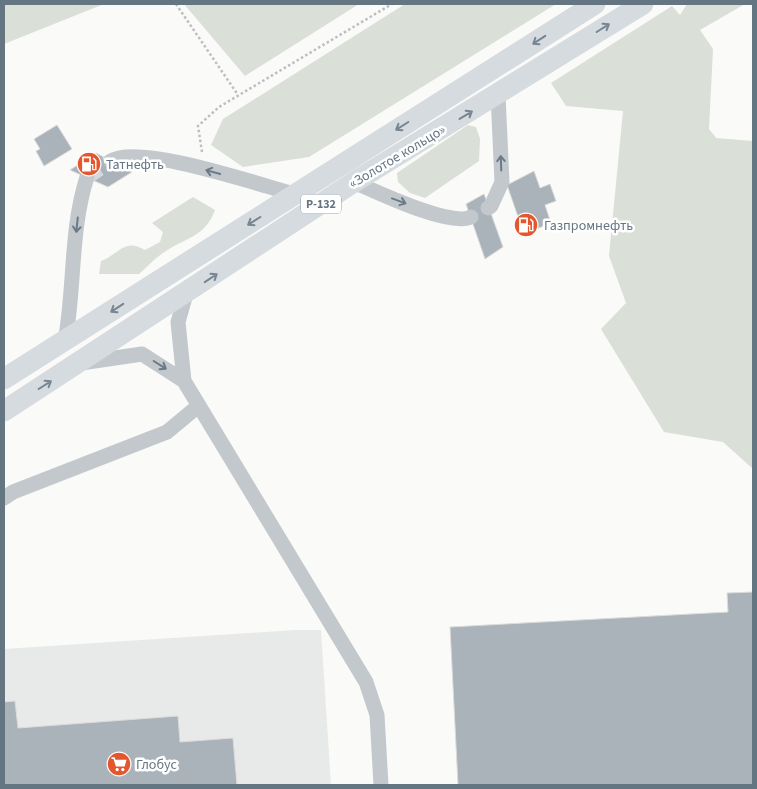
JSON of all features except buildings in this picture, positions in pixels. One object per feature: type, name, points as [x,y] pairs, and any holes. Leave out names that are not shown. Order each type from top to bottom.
[{"type":"highway","name":"«Золотое кольцо»","points":[[4,379],[595,4]]},
{"type":"highway","name":"«Золотое кольцо»","points":[[4,411],[186,294],[354,182],[498,95],[642,4]]},
{"type":"street","points":[[488,208],[491,206],[502,182],[498,95]]},
{"type":"street","points":[[111,161],[118,156],[150,156],[294,194]]},
{"type":"street","points":[[65,342],[70,311],[80,198],[86,177]]},
{"type":"street","points":[[354,182],[436,215],[465,219],[471,217]]},
{"type":"street","points":[[186,294],[178,322],[184,381],[197,407],[366,682],[377,715],[381,785]]},
{"type":"street","points":[[80,363],[142,354],[184,381]]},
{"type":"street","points":[[4,498],[13,492],[167,432],[197,407]]},
{"type":"path","points":[[176,4],[238,95]]},
{"type":"path","points":[[204,170],[198,126],[219,107],[392,4]]},
{"type":"shaded area","points":[[4,4],[104,4],[4,44]]},
{"type":"shaded area","points":[[184,4],[359,4],[245,76]]},
{"type":"shaded area","points":[[405,4],[556,4],[309,157],[243,167],[211,145],[223,119]]},
{"type":"shaded area","points":[[687,4],[745,4],[700,30],[713,49],[709,129],[716,138],[753,141],[753,469],[723,442],[664,432],[601,329],[626,303],[609,256],[623,111],[566,106],[551,83],[672,6],[680,15]]},
{"type":"shaded area","points":[[468,125],[476,127],[480,139],[479,161],[425,198],[410,193],[398,182],[397,173]]},
{"type":"shaded area","points":[[193,197],[215,210],[211,219],[201,231],[162,253],[139,274],[99,274],[101,261],[123,248],[132,246],[145,250],[160,242],[163,232],[152,223]]},
{"type":"shaded area","points":[[295,630],[321,630],[331,785],[4,785],[4,649]]},
{"type":"tunnel","points":[[87,177],[111,161]]},
{"type":"place","name":"Татнефть","points":[[89,164]]},
{"type":"place","name":"Газпромнефть","points":[[526,225]]},
{"type":"place","name":"Глобус","points":[[119,764]]}]
